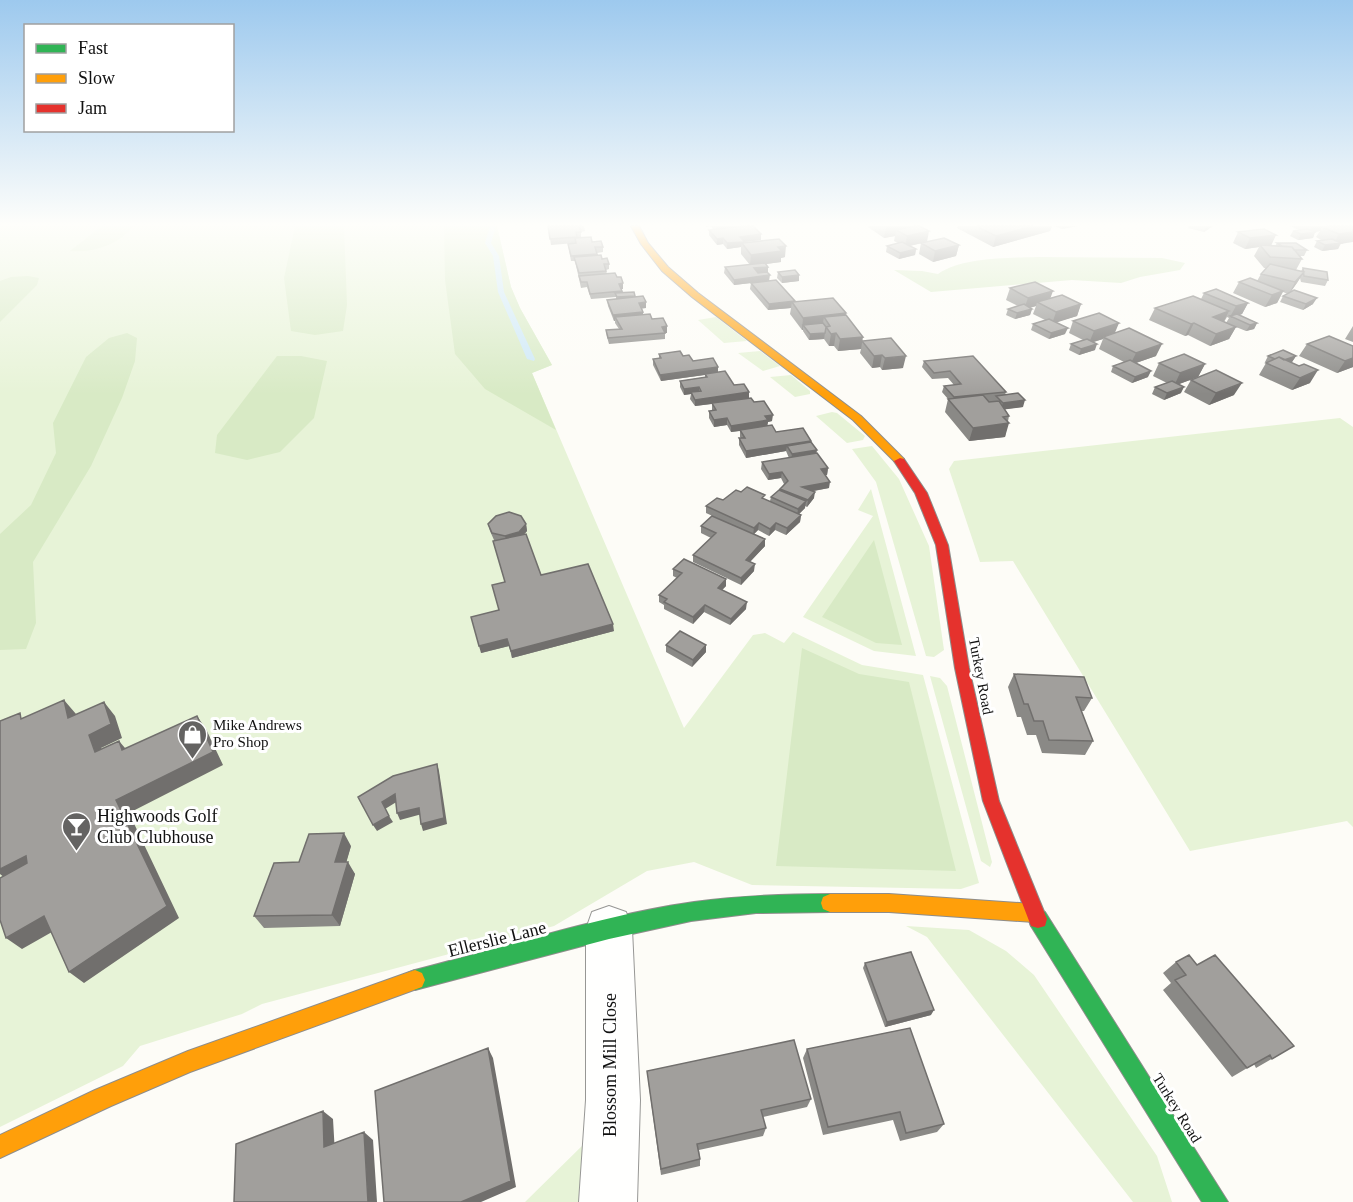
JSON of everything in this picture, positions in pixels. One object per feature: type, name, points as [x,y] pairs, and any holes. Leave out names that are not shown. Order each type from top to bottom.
[{"type":"street","name":"Turkey Road","points":[[680,282],[857,418],[900,460],[921,493],[942,545],[962,668],[991,801],[1034,913],[1216,1202]]},
{"type":"street","name":"Ellerslie Lane","points":[[0,1147],[103,1098],[188,1062],[416,979],[609,928],[691,912],[756,904],[889,903],[1034,913]]},
{"type":"street","name":"Blossom Mill Close","points":[[608,1202],[612,1070],[609,928]]},
{"type":"green space","points":[[0,282],[510,282],[520,308],[552,365],[532,373],[684,728],[753,635],[765,633],[784,643],[793,632],[862,665],[923,675],[979,883],[961,889],[752,885],[694,862],[647,871],[554,926],[262,1004],[242,1014],[140,1046],[123,1066],[0,1127]]},
{"type":"green space","points":[[0,282],[38,282],[37,285],[0,322]]},
{"type":"green space","points":[[285,282],[346,282],[347,305],[343,331],[315,335],[291,331]]},
{"type":"green space","points":[[445,282],[510,282],[520,308],[552,365],[532,373],[556,430],[485,389],[455,354]]},
{"type":"green space","points":[[914,282],[1047,282],[931,292]]},
{"type":"green space","points":[[716,317],[747,341],[724,343],[698,320]]},
{"type":"green space","points":[[127,333],[137,338],[135,361],[122,398],[91,466],[33,562],[36,623],[26,649],[0,650],[0,534],[31,505],[56,453],[53,423],[86,357],[109,338]]},
{"type":"green space","points":[[760,351],[780,366],[763,371],[738,353]]},
{"type":"green space","points":[[277,356],[301,356],[327,361],[314,418],[280,452],[247,460],[215,453],[217,435]]},
{"type":"green space","points":[[791,375],[810,391],[810,394],[795,397],[770,377]]},
{"type":"green space","points":[[837,413],[865,436],[863,440],[847,443],[816,416]]},
{"type":"green space","points":[[1340,418],[1353,427],[1353,827],[1347,821],[1190,851],[1013,561],[980,562],[949,469],[954,461]]},
{"type":"green space","points":[[872,446],[899,479],[929,546],[944,650],[934,657],[926,656],[876,482],[852,449]]},
{"type":"green space","points":[[871,489],[916,656],[874,651],[803,617],[873,516],[858,510]]},
{"type":"green space","points":[[874,540],[902,645],[876,643],[822,617]]},
{"type":"green space","points":[[802,648],[859,674],[909,682],[956,871],[776,866]]},
{"type":"green space","points":[[930,676],[940,678],[947,686],[992,862],[990,867],[981,861]]},
{"type":"green space","points":[[906,926],[969,930],[1006,951],[1034,975],[1157,1156],[1172,1202],[1133,1202],[927,937]]},
{"type":"green space","points":[[587,1141],[582,1202],[525,1202]]},
{"type":"building","points":[[587,282],[623,282],[619,284],[622,291],[590,294]]},
{"type":"building","points":[[778,282],[795,301],[769,304],[751,283]]},
{"type":"building","points":[[1035,282],[1053,291],[1028,298],[1010,288]]},
{"type":"building","points":[[1239,282],[1260,282],[1283,291],[1272,295]]},
{"type":"building","points":[[1216,289],[1248,303],[1236,306],[1204,293]]},
{"type":"building","points":[[1294,290],[1317,298],[1306,304],[1283,296]]},
{"type":"building","points":[[634,292],[635,296],[617,297],[615,293]]},
{"type":"building","points":[[1062,295],[1081,304],[1056,312],[1037,302]]},
{"type":"building","points":[[643,296],[646,302],[639,303],[643,312],[613,315],[607,300]]},
{"type":"building","points":[[1193,296],[1229,311],[1213,317],[1236,327],[1216,334],[1155,308]]},
{"type":"building","points":[[833,298],[846,313],[803,318],[792,302]]},
{"type":"building","points":[[1024,304],[1032,309],[1017,313],[1008,309]]},
{"type":"building","points":[[1099,313],[1119,323],[1094,331],[1073,321]]},
{"type":"building","points":[[650,314],[652,319],[663,318],[667,326],[662,327],[665,333],[608,338],[606,330],[622,329],[615,317]]},
{"type":"building","points":[[1237,314],[1257,323],[1250,325],[1230,316]]},
{"type":"building","points":[[846,315],[863,337],[840,339],[836,333],[831,334],[826,327],[830,326],[824,317]]},
{"type":"building","points":[[1049,319],[1068,328],[1051,333],[1033,324]]},
{"type":"building","points":[[823,323],[826,327],[825,333],[810,334],[803,325]]},
{"type":"building","points":[[1129,328],[1162,344],[1136,353],[1103,337]]},
{"type":"building","points":[[1329,336],[1353,346],[1353,358],[1345,361],[1307,344]]},
{"type":"building","points":[[891,338],[906,356],[885,358],[882,355],[874,356],[862,341]]},
{"type":"building","points":[[1087,339],[1097,344],[1081,349],[1071,344]]},
{"type":"building","points":[[1283,350],[1296,356],[1284,360],[1268,356]]},
{"type":"building","points":[[680,351],[683,356],[689,355],[693,361],[713,358],[718,367],[660,375],[653,359],[661,358],[659,354]]},
{"type":"building","points":[[1184,354],[1205,364],[1180,373],[1159,363]]},
{"type":"building","points":[[973,356],[1006,392],[954,397],[944,386],[961,384],[950,371],[934,373],[924,361]]},
{"type":"building","points":[[1279,357],[1299,366],[1304,364],[1318,370],[1300,378],[1266,363]]},
{"type":"building","points":[[1130,360],[1151,371],[1135,377],[1113,366]]},
{"type":"building","points":[[1216,370],[1242,383],[1216,393],[1191,380]]},
{"type":"building","points":[[725,371],[734,385],[744,384],[749,392],[695,400],[691,392],[701,391],[699,387],[684,389],[680,381],[707,377],[705,374]]},
{"type":"building","points":[[1172,381],[1184,387],[1167,393],[1155,387]]},
{"type":"building","points":[[1018,393],[1025,400],[1003,403],[996,396]]},
{"type":"building","points":[[983,395],[989,402],[999,401],[1009,416],[1003,417],[1009,423],[973,428],[948,399]]},
{"type":"building","points":[[751,398],[754,402],[764,401],[773,415],[765,416],[768,420],[731,426],[727,418],[714,420],[709,411],[716,410],[712,403]]},
{"type":"building","points":[[772,425],[776,432],[803,428],[811,441],[746,451],[739,438],[745,438],[740,430]]},
{"type":"building","points":[[811,442],[817,450],[792,454],[787,446]]},
{"type":"building","points":[[817,453],[828,468],[821,469],[830,482],[802,487],[815,492],[808,500],[780,489],[788,481],[782,472],[769,474],[762,462]]},
{"type":"building","points":[[747,487],[765,495],[762,498],[801,515],[787,528],[776,523],[770,529],[759,523],[754,528],[706,506],[717,498],[723,500],[736,490],[741,492]]},
{"type":"building","points":[[779,490],[806,501],[798,509],[771,497]]},
{"type":"building","points":[[509,512],[521,516],[526,524],[519,532],[505,536],[492,533],[488,524],[496,516]]},
{"type":"building","points":[[712,516],[765,539],[746,560],[755,564],[741,578],[693,555],[716,533],[701,526]]},
{"type":"building","points":[[526,534],[541,575],[588,564],[613,624],[511,651],[507,639],[479,646],[471,617],[499,610],[492,585],[505,582],[493,541]]},
{"type":"building","points":[[684,559],[726,579],[718,588],[747,602],[731,619],[705,605],[693,617],[664,602],[667,599],[659,595],[682,573],[673,569]]},
{"type":"building","points":[[680,631],[706,645],[693,660],[666,645]]},
{"type":"building","points":[[1014,674],[1084,677],[1092,698],[1076,697],[1093,741],[1049,740],[1043,721],[1034,721],[1028,704],[1024,704]]},
{"type":"building","name":"Highwoods Golf Club Clubhouse","points":[[64,700],[68,718],[104,702],[111,724],[89,735],[95,752],[119,741],[122,750],[197,716],[213,752],[116,800],[167,906],[69,972],[44,916],[6,938],[0,920],[0,878],[27,863],[26,856],[0,869],[0,721],[20,713],[21,719]]},
{"type":"building","points":[[437,764],[444,818],[421,824],[419,808],[397,813],[395,794],[382,802],[389,816],[373,825],[358,797],[393,776]]},
{"type":"building","points":[[344,833],[335,862],[348,862],[332,915],[254,916],[274,863],[299,862],[309,834]]},
{"type":"building","points":[[911,952],[934,1010],[887,1022],[865,963]]},
{"type":"building","points":[[1189,955],[1197,965],[1215,955],[1294,1046],[1272,1059],[1270,1055],[1247,1068],[1175,980],[1186,975],[1176,962]]},
{"type":"building","points":[[910,1028],[944,1124],[906,1133],[900,1112],[828,1127],[807,1049]]},
{"type":"building","points":[[794,1040],[811,1099],[761,1110],[766,1128],[697,1144],[700,1159],[661,1169],[647,1071]]},
{"type":"building","points":[[488,1048],[511,1181],[461,1202],[384,1202],[375,1091]]},
{"type":"building","points":[[323,1111],[324,1147],[364,1132],[368,1202],[234,1202],[236,1144]]},
{"type":"waterway","points":[[500,282],[501,292],[531,359]]},
{"type":"traffic: fast","points":[[415,980],[609,929],[691,912],[756,904],[830,903]]},
{"type":"traffic: fast","points":[[1038,919],[1216,1202]]},
{"type":"traffic: slow","points":[[680,282],[857,418],[900,461]]},
{"type":"traffic: slow","points":[[830,903],[889,903],[1034,913]]},
{"type":"traffic: slow","points":[[0,1147],[103,1098],[188,1062],[415,980]]},
{"type":"traffic: jam","points":[[900,461],[921,493],[942,545],[962,668],[991,801],[1038,919]]},
{"type":"place","name":"Mike Andrews Pro Shop","points":[[192,760]]},
{"type":"place","name":"Highwoods Golf Club Clubhouse","points":[[76,852]]}]
